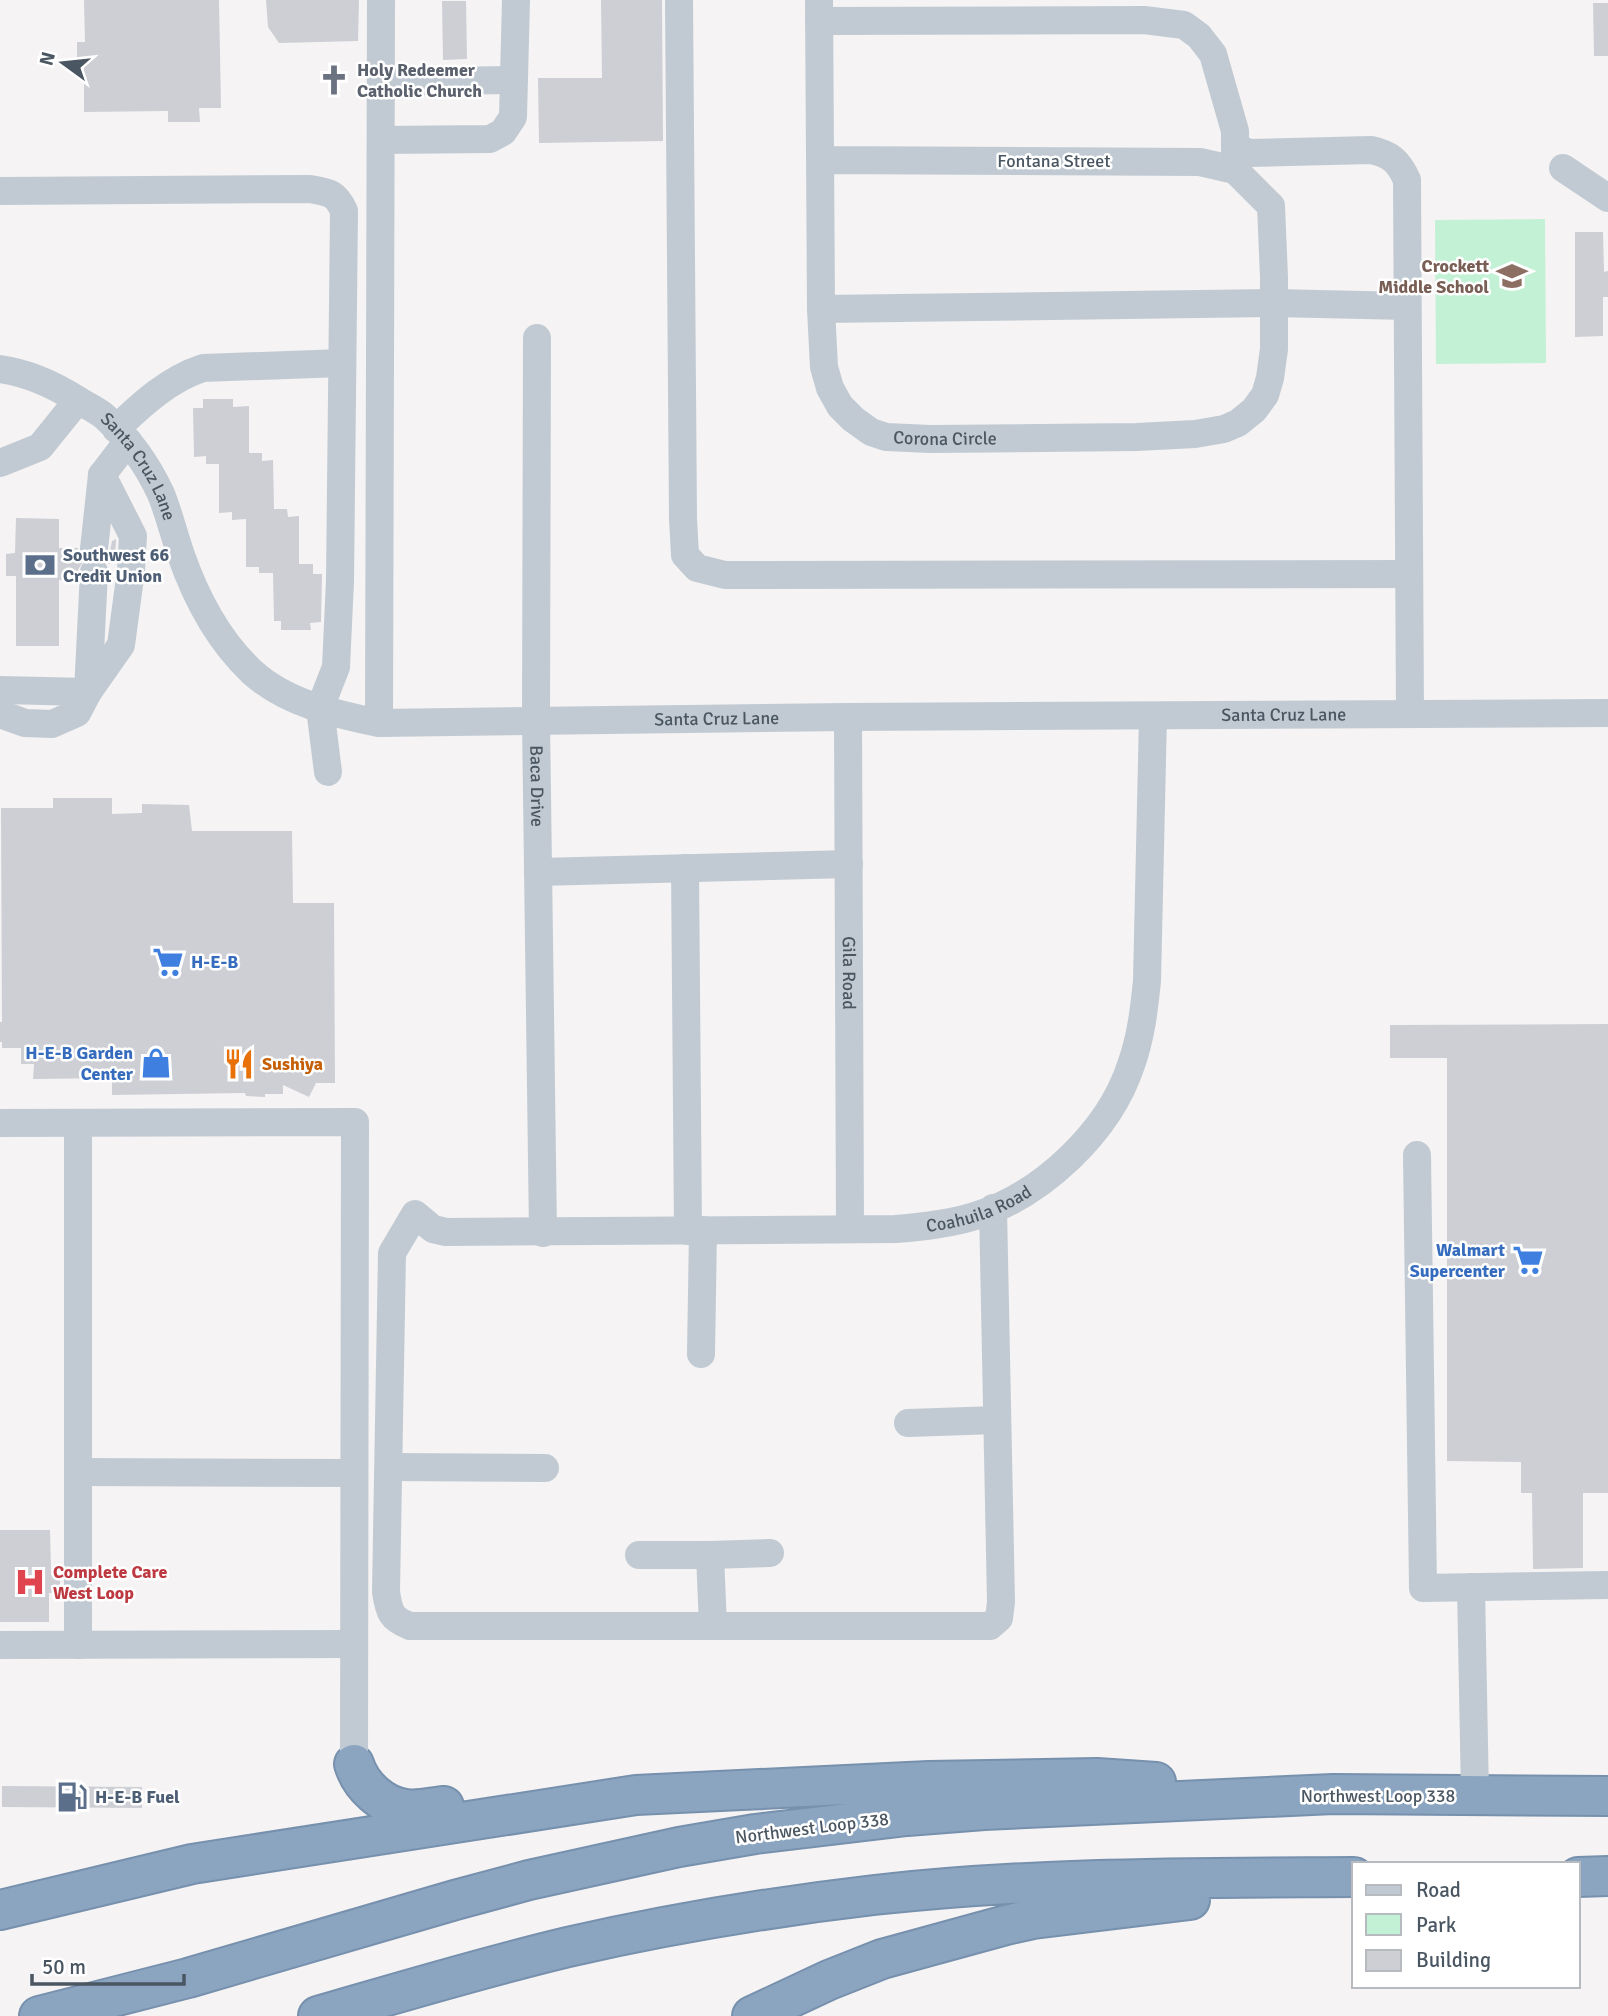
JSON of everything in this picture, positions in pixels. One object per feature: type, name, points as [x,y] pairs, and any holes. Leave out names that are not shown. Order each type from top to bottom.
[{"type":"highway","points":[[354,1764],[363,1784],[375,1795],[396,1807],[407,1809],[582,1786],[772,1775],[839,1785]]},
{"type":"highway","points":[[4,1908],[192,1864],[636,1795],[929,1781],[1097,1778],[1333,1794]]},
{"type":"highway","name":"Northwest Loop 338","points":[[39,2016],[212,1972],[529,1880],[692,1845],[793,1829],[984,1810],[1333,1794],[1608,1796]]},
{"type":"highway","points":[[1580,1876],[1608,1876]]},
{"type":"highway","points":[[318,2016],[568,1947],[798,1905],[901,1892],[1031,1882],[1352,1877]]},
{"type":"highway","points":[[752,2016],[882,1959],[1033,1919],[1175,1901],[1352,1889]]},
{"type":"street","points":[[379,723],[381,0]]},
{"type":"street","points":[[382,140],[490,139],[503,132],[513,117],[516,0]]},
{"type":"street","points":[[679,0],[683,519],[685,555],[697,568],[725,575],[1409,574]]},
{"type":"street","points":[[819,10],[1144,20],[1184,25],[1199,36],[1213,54],[1235,131],[1235,156]]},
{"type":"street","name":"Corona Circle","points":[[819,10],[821,309],[824,367],[830,388],[840,406],[871,432],[886,437],[930,439],[1137,437],[1195,434],[1224,429],[1238,423],[1254,410],[1265,395],[1270,379],[1274,349],[1274,303],[1271,206],[1235,156]]},
{"type":"street","points":[[381,82],[514,80]]},
{"type":"street","name":"Fontana Street","points":[[821,160],[1200,162],[1235,156],[1240,149],[1249,153],[1371,150],[1395,159],[1407,180],[1410,715]]},
{"type":"street","points":[[1563,169],[1608,198]]},
{"type":"street","points":[[0,191],[310,189],[325,191],[338,198],[344,211],[340,581],[336,667],[320,708],[328,772]]},
{"type":"street","points":[[821,309],[1274,303],[1407,306]]},
{"type":"street","name":"Baca Drive","points":[[537,338],[536,721],[543,1233]]},
{"type":"street","points":[[88,692],[94,560],[102,475],[136,410],[187,373],[203,368],[342,363]]},
{"type":"street","name":"Santa Cruz Lane","points":[[0,369],[38,378],[55,386],[103,416],[122,435],[144,464],[161,495],[203,608],[233,652],[253,673],[277,690],[303,702],[379,723],[848,717],[1608,713]]},
{"type":"street","points":[[0,463],[40,447],[78,400]]},
{"type":"street","points":[[0,714],[25,723],[52,724],[77,713],[88,692],[121,645],[133,536],[102,475]]},
{"type":"street","points":[[0,690],[88,692]]},
{"type":"street","name":"Coahuila Road","points":[[389,1467],[392,1253],[415,1214],[433,1229],[446,1232],[897,1229],[934,1226],[977,1215],[1017,1197],[1054,1173],[1086,1142],[1111,1107],[1131,1068],[1143,1025],[1147,981],[1153,716]]},
{"type":"street","name":"Gila Road","points":[[848,717],[850,1228]]},
{"type":"street","points":[[538,872],[849,864]]},
{"type":"street","points":[[685,868],[701,1354]]},
{"type":"street","points":[[0,1123],[355,1122],[354,1764]]},
{"type":"street","points":[[78,1123],[78,1645]]},
{"type":"street","points":[[1417,1154],[1423,1588],[1608,1585]]},
{"type":"street","points":[[545,1468],[389,1467],[386,1592],[389,1609],[397,1621],[410,1626],[990,1626],[999,1618],[1001,1602],[992,1208]]},
{"type":"street","points":[[908,1423],[997,1420]]},
{"type":"street","points":[[78,1472],[353,1473]]},
{"type":"street","points":[[639,1555],[770,1553]]},
{"type":"street","points":[[710,1555],[713,1626]]},
{"type":"street","points":[[1471,1587],[1475,1795]]},
{"type":"street","points":[[0,1645],[353,1644]]},
{"type":"green space","points":[[1545,219],[1546,363],[1436,364],[1435,220]]},
{"type":"building","points":[[84,0],[219,0],[221,108],[199,108],[200,122],[168,122],[168,111],[84,112],[84,58],[77,58],[77,42],[85,42]]},
{"type":"building","points":[[266,0],[359,0],[358,41],[279,43],[268,27]]},
{"type":"building","points":[[601,0],[662,0],[663,141],[539,143],[538,78],[602,78]]},
{"type":"building","points":[[442,1],[466,1],[467,59],[443,60]]},
{"type":"building","points":[[1593,3],[1608,3],[1608,56],[1594,56]]},
{"type":"building","points":[[1575,232],[1603,232],[1608,297],[1603,297],[1603,336],[1575,337]]},
{"type":"building","points":[[203,399],[233,399],[233,407],[249,406],[249,453],[262,453],[262,461],[273,460],[274,509],[287,509],[288,517],[299,516],[299,564],[313,564],[313,574],[322,574],[321,622],[310,623],[311,630],[281,630],[281,621],[274,621],[273,573],[259,573],[259,567],[246,567],[246,519],[232,520],[232,512],[219,513],[219,464],[206,464],[206,456],[194,457],[193,408],[203,408]]},
{"type":"building","points":[[16,518],[59,519],[59,548],[78,548],[83,561],[77,580],[59,580],[59,646],[16,646],[16,576],[6,576],[6,554],[15,553]]},
{"type":"building","points":[[116,539],[115,561],[109,564],[105,561],[112,541]]},
{"type":"building","name":"H-E-B","points":[[53,798],[112,798],[112,814],[142,813],[142,804],[189,805],[192,831],[292,831],[293,903],[334,903],[335,1083],[316,1083],[309,1097],[283,1085],[283,1094],[265,1094],[265,1097],[246,1096],[245,1093],[112,1095],[112,1078],[33,1079],[34,1064],[21,1064],[21,1048],[2,1048],[1,808],[53,808]]},
{"type":"building","name":"Walmart Supercenter","points":[[1608,1024],[1608,1493],[1583,1493],[1583,1568],[1533,1569],[1532,1493],[1521,1493],[1521,1462],[1447,1461],[1447,1058],[1390,1058],[1390,1025]]},
{"type":"building","name":"Complete Care West Loop","points":[[0,1530],[50,1530],[51,1570],[60,1570],[60,1593],[49,1593],[49,1622],[0,1622]]},
{"type":"building","name":"H-E-B Fuel","points":[[2,1786],[142,1787],[142,1808],[2,1807]]},
{"type":"place","name":"Holy Redeemer Catholic Church","points":[[334,80]]},
{"type":"place","name":"Crockett Middle School","points":[[1512,276]]},
{"type":"place","name":"Southwest 66 Credit Union","points":[[40,565]]},
{"type":"place","name":"H-E-B","points":[[168,962]]},
{"type":"place","name":"H-E-B Garden Center","points":[[156,1063]]},
{"type":"place","name":"Sushiya","points":[[239,1064]]},
{"type":"place","name":"Walmart Supercenter","points":[[1528,1260]]},
{"type":"place","name":"Complete Care West Loop","points":[[30,1582]]},
{"type":"place","name":"H-E-B Fuel","points":[[72,1797]]}]
